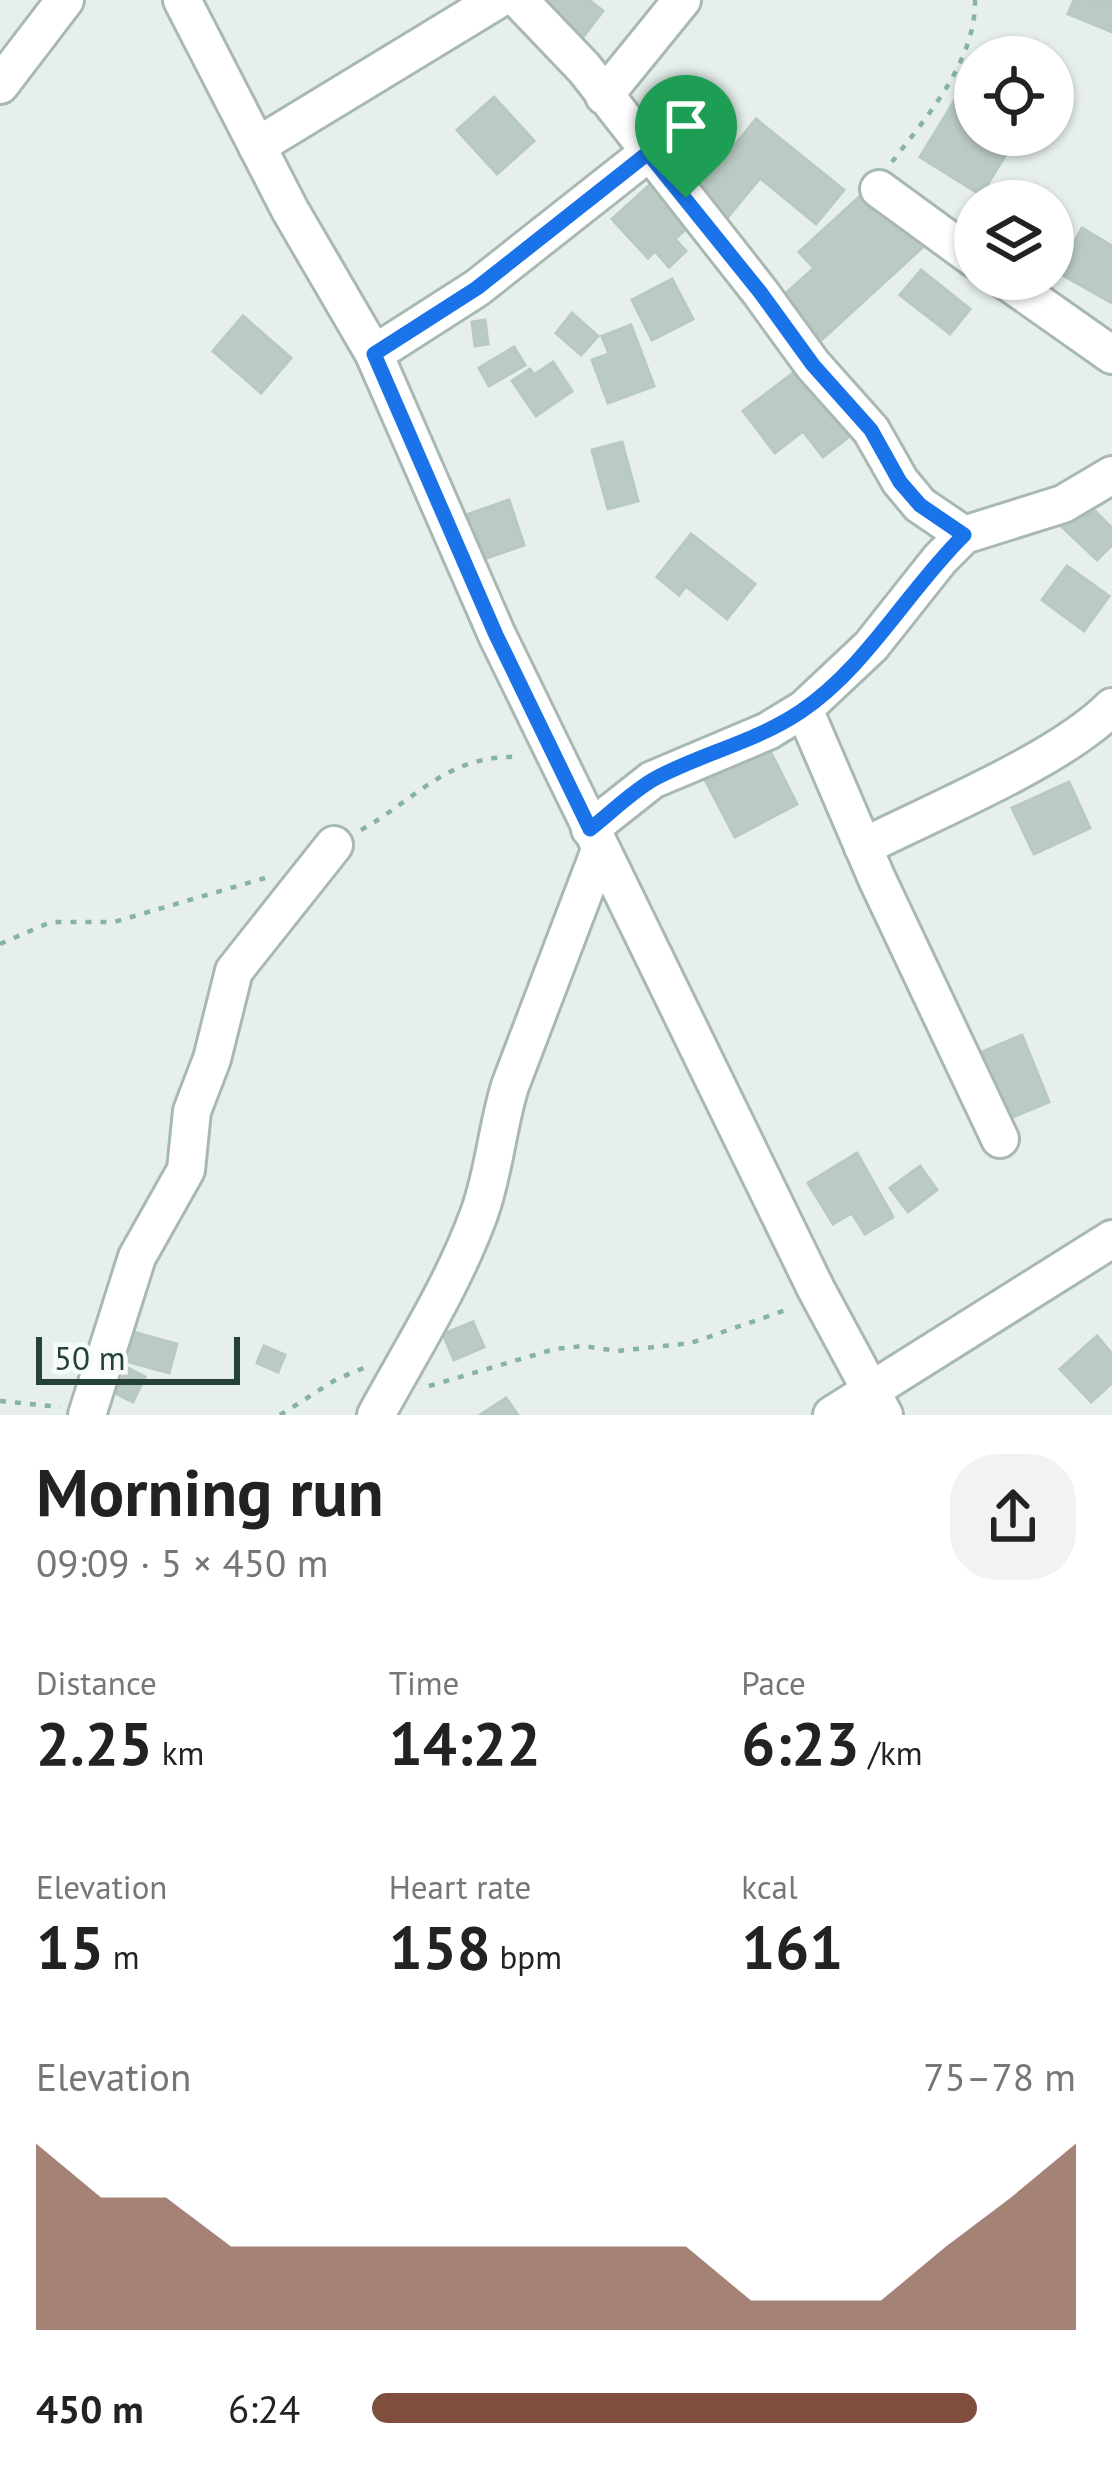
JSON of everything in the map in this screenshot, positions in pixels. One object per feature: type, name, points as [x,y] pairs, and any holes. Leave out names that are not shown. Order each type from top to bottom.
[{"type":"street","points":[[0,85],[65,0]]},
{"type":"street","points":[[182,0],[290,210],[374,354],[496,635],[816,1288],[877,1402]]},
{"type":"street","points":[[257,146],[497,0]]},
{"type":"street","points":[[519,0],[584,68],[813,365],[871,430],[900,482],[920,505],[964,535]]},
{"type":"street","points":[[604,96],[682,0]]},
{"type":"street","points":[[374,354],[477,288],[648,153]]},
{"type":"street","points":[[879,189],[954,244]]},
{"type":"street","points":[[1034,300],[1112,355]]},
{"type":"street","points":[[380,1408],[416,1347],[482,1208],[497,1125],[595,840],[652,780],[768,731],[804,710],[871,646],[964,535],[1063,504],[1112,475]]},
{"type":"street","points":[[863,847],[1026,764],[1112,707]]},
{"type":"street","points":[[804,710],[1000,1138]]},
{"type":"street","points":[[88,1412],[137,1257],[186,1171],[192,1111],[212,1059],[234,971],[334,845]]},
{"type":"street","points":[[832,1415],[877,1402],[1112,1239]]},
{"type":"path","points":[[879,189],[884,172],[939,100],[967,47],[975,22],[975,0]]},
{"type":"path","points":[[334,845],[460,765],[498,756],[556,759]]},
{"type":"path","points":[[0,944],[51,922],[114,922],[278,872]]},
{"type":"path","points":[[380,1408],[554,1349],[584,1346],[618,1351],[691,1342],[778,1314],[816,1288]]},
{"type":"path","points":[[280,1415],[337,1378],[416,1347]]},
{"type":"path","points":[[0,1401],[88,1412]]},
{"type":"building","points":[[543,0],[589,0],[603,11],[583,37],[576,32],[569,40]]},
{"type":"building","points":[[1074,0],[1112,1],[1112,32],[1068,14]]},
{"type":"building","points":[[494,97],[534,141],[497,174],[457,130]]},
{"type":"building","points":[[954,101],[954,156],[1005,156],[990,180],[957,180],[920,157]]},
{"type":"building","points":[[756,119],[844,190],[816,224],[760,178],[723,223],[692,197]]},
{"type":"building","points":[[655,180],[694,222],[675,239],[686,251],[669,267],[655,251],[648,258],[612,219]]},
{"type":"building","points":[[870,187],[924,246],[816,345],[776,302],[814,268],[799,252]]},
{"type":"building","points":[[1082,228],[1112,246],[1112,303],[1074,282],[1074,242]]},
{"type":"building","points":[[921,270],[970,309],[950,334],[900,295]]},
{"type":"building","points":[[672,279],[693,319],[652,340],[632,300]]},
{"type":"building","points":[[572,313],[598,336],[581,355],[556,333]]},
{"type":"building","points":[[243,316],[291,358],[261,393],[213,351]]},
{"type":"building","points":[[485,320],[488,344],[475,346],[472,322]]},
{"type":"building","points":[[631,325],[654,386],[608,403],[592,360],[609,354],[602,336]]},
{"type":"building","points":[[514,347],[525,365],[489,386],[479,368]]},
{"type":"building","points":[[553,362],[572,391],[536,416],[512,381],[530,369],[534,375]]},
{"type":"building","points":[[797,370],[822,403],[829,398],[855,432],[823,457],[803,431],[775,453],[743,411]]},
{"type":"building","points":[[622,442],[638,501],[608,509],[592,450]]},
{"type":"building","points":[[509,500],[524,545],[481,560],[466,515]]},
{"type":"building","points":[[1076,506],[1087,516],[1094,510],[1112,528],[1112,545],[1097,560],[1059,524]]},
{"type":"building","points":[[691,534],[755,584],[727,619],[686,586],[679,595],[657,577]]},
{"type":"building","points":[[1067,566],[1109,596],[1084,631],[1042,600]]},
{"type":"building","points":[[767,745],[797,804],[735,837],[704,778]]},
{"type":"building","points":[[1069,782],[1090,828],[1034,854],[1012,808]]},
{"type":"building","points":[[1022,1035],[1049,1102],[998,1123],[970,1057]]},
{"type":"building","points":[[857,1153],[893,1217],[865,1234],[852,1213],[833,1224],[808,1183]]},
{"type":"building","points":[[920,1166],[937,1190],[908,1212],[890,1188]]},
{"type":"building","points":[[473,1322],[484,1347],[454,1360],[443,1334]]},
{"type":"building","points":[[115,1327],[177,1344],[169,1373],[107,1356]]},
{"type":"building","points":[[1097,1336],[1112,1354],[1112,1383],[1091,1402],[1060,1369]]},
{"type":"building","points":[[264,1346],[285,1355],[278,1372],[257,1363]]},
{"type":"building","points":[[128,1368],[145,1377],[133,1402],[115,1393]]},
{"type":"building","points":[[506,1398],[518,1415],[480,1415]]},
{"type":"route","points":[[648,153],[686,198],[813,365],[871,430],[900,482],[920,505],[964,535],[871,646],[804,710],[768,731],[652,780],[590,829],[496,635],[374,354],[477,288],[648,153]]}]
